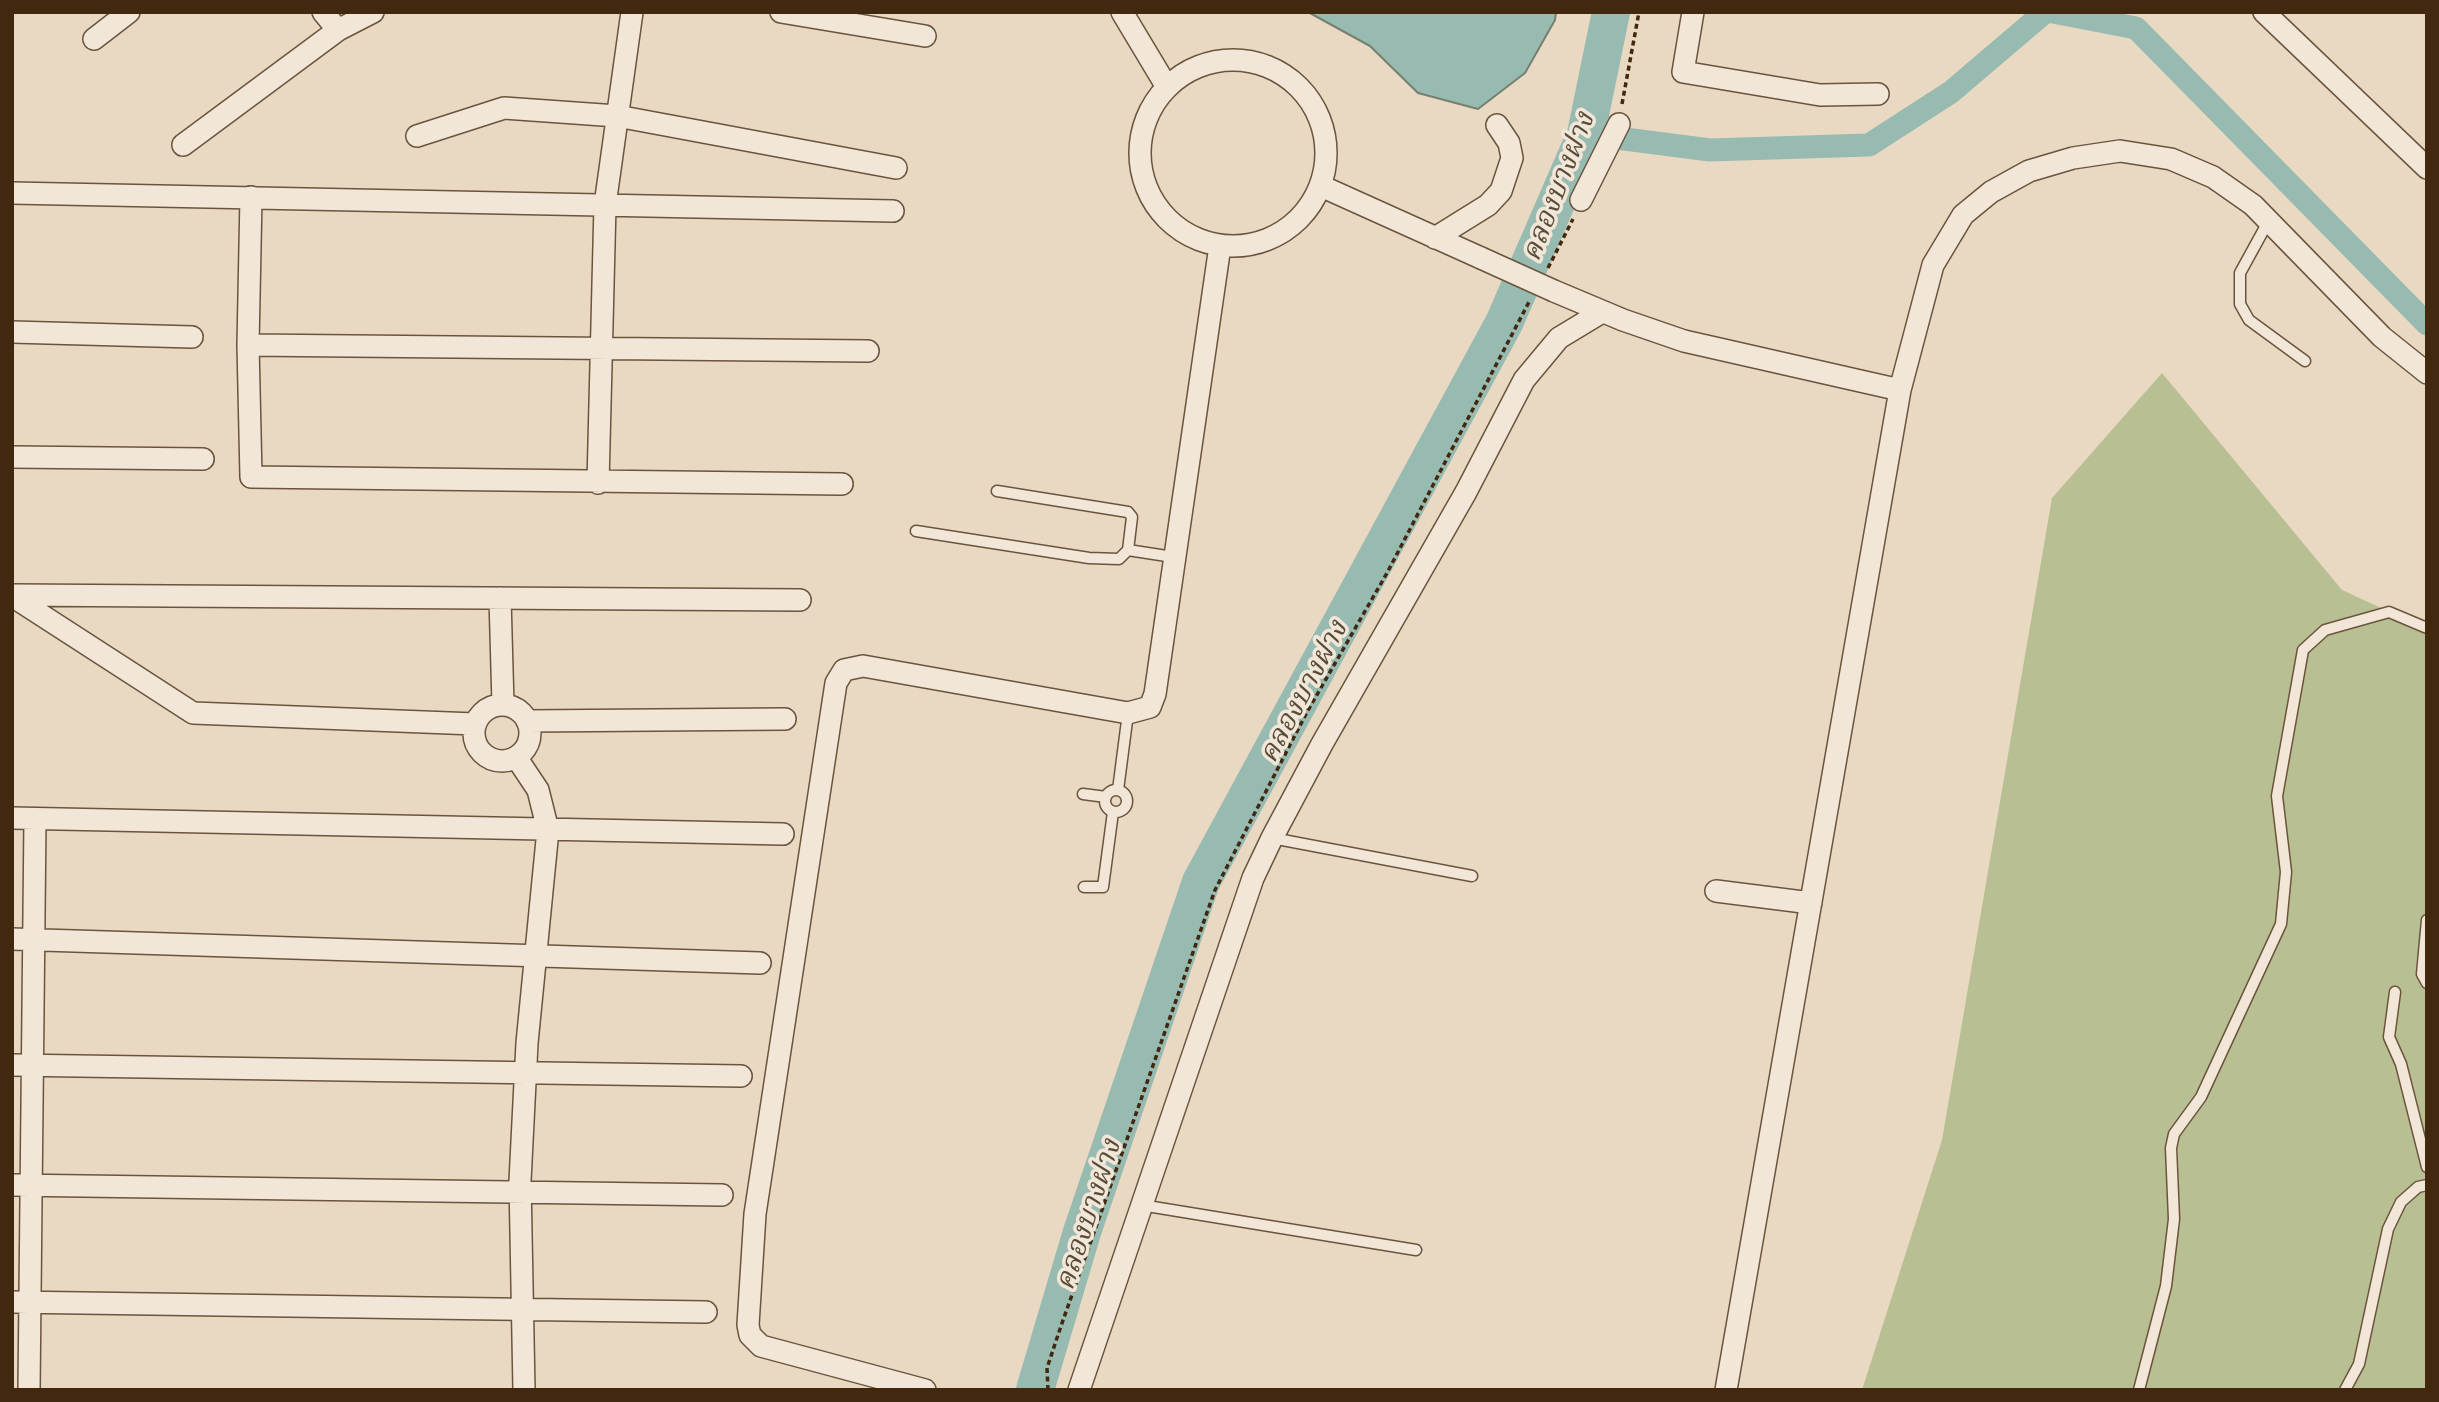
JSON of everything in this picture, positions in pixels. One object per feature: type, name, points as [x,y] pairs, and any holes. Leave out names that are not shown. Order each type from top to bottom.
[{"type":"street","points":[[94,38],[129,12]]},
{"type":"street","points":[[323,12],[338,30]]},
{"type":"street","points":[[183,145],[338,30],[373,12]]},
{"type":"street","points":[[598,483],[605,205],[632,12]]},
{"type":"street","points":[[781,12],[925,36]]},
{"type":"street","points":[[1122,12],[1167,87]]},
{"type":"street","points":[[1693,12],[1683,72],[1820,95],[1878,94]]},
{"type":"street","points":[[2264,12],[2427,168]]},
{"type":"street","points":[[1216,61],[1244,61],[1272,68],[1288,78],[1314,105],[1325,131],[1327,159],[1321,186],[1305,213],[1281,234],[1252,245],[1220,246],[1192,237],[1168,220],[1150,197],[1140,169],[1140,139],[1149,111],[1167,87],[1190,71],[1216,61]]},
{"type":"street","points":[[417,136],[504,108],[617,116],[896,168]]},
{"type":"street","points":[[1581,200],[1619,124]]},
{"type":"street","points":[[1435,237],[1488,205],[1501,191],[1512,158],[1508,144],[1497,125]]},
{"type":"street","points":[[1726,1390],[1900,390],[1933,265],[1964,215],[1991,192],[2029,171],[2073,158],[2120,151],[2171,159],[2213,177],[2253,205],[2382,337],[2427,373]]},
{"type":"street","points":[[1321,186],[1602,312],[1685,341],[1900,390]]},
{"type":"street","points":[[12,193],[893,211]]},
{"type":"street","points":[[251,197],[248,345],[251,478],[842,484]]},
{"type":"street","points":[[925,1390],[872,1383],[761,1346],[750,1335],[748,1325],[755,1214],[836,683],[844,670],[863,666],[1128,713],[1150,706],[1155,694],[1220,246]]},
{"type":"street","points":[[1079,1390],[1253,878],[1272,838],[1322,744],[1466,492],[1524,380],[1559,338],[1602,312]]},
{"type":"street","points":[[12,332],[192,337]]},
{"type":"street","points":[[248,345],[601,346],[868,351]]},
{"type":"street","points":[[12,457],[203,459]]},
{"type":"street","points":[[12,595],[800,600]]},
{"type":"street","points":[[12,595],[192,713],[475,724]]},
{"type":"street","points":[[500,598],[503,705]]},
{"type":"street","points":[[503,705],[517,709],[527,721],[527,745],[516,757],[507,760],[489,757],[476,743],[475,724],[485,710],[503,705]]},
{"type":"street","points":[[527,721],[785,719]]},
{"type":"street","points":[[516,757],[538,790],[548,830],[526,1073],[520,1192],[524,1390]]},
{"type":"street","points":[[12,818],[783,834]]},
{"type":"street","points":[[29,1390],[21,1303],[23,1065],[36,939],[35,819]]},
{"type":"street","points":[[1716,891],[1811,903]]},
{"type":"street","points":[[12,939],[760,963]]},
{"type":"street","points":[[23,1065],[741,1076]]},
{"type":"street","points":[[22,1185],[722,1195]]},
{"type":"street","points":[[21,1303],[706,1312]]},
{"type":"lane","points":[[2268,222],[2240,273],[2240,304],[2249,320],[2305,361]]},
{"type":"lane","points":[[916,531],[1089,558],[1119,559],[1128,551],[1132,517],[1128,512],[997,491]]},
{"type":"lane","points":[[1128,551],[1173,557]]},
{"type":"lane","points":[[2140,1390],[2166,1286],[2174,1219],[2171,1148],[2174,1134],[2201,1097],[2281,924],[2286,872],[2277,796],[2303,650],[2325,630],[2389,612],[2427,628]]},
{"type":"lane","points":[[1118,790],[1111,791],[1106,797],[1106,807],[1113,812],[1121,811],[1127,802],[1118,790],[1128,713]]},
{"type":"lane","points":[[1083,794],[1106,797]]},
{"type":"lane","points":[[1084,887],[1103,887],[1113,812]]},
{"type":"lane","points":[[1272,838],[1472,876]]},
{"type":"lane","points":[[2427,920],[2422,974],[2427,983]]},
{"type":"lane","points":[[2395,992],[2389,1037],[2401,1064],[2427,1167]]},
{"type":"lane","points":[[2345,1390],[2359,1364],[2388,1229],[2401,1202],[2418,1187],[2427,1185]]},
{"type":"lane","points":[[1141,1205],[1416,1250]]},
{"type":"path","points":[[1619,124],[1639,12]]},
{"type":"green space","points":[[2162,373],[2342,590],[2427,629],[2427,1390],[1862,1390],[1942,1140],[2052,498]]},
{"type":"water","points":[[1308,12],[1556,12],[1555,20],[1525,73],[1478,109],[1418,93],[1370,46]]},
{"type":"waterway","name":"คลองบางฝาง","points":[[1035,1390],[1082,1232],[1201,882],[1504,323],[1586,134],[1611,12]]},
{"type":"waterway","points":[[1586,134],[1710,150],[1869,145],[1951,92],[2045,12]]},
{"type":"waterway","points":[[2053,12],[2136,28],[2427,324]]}]
